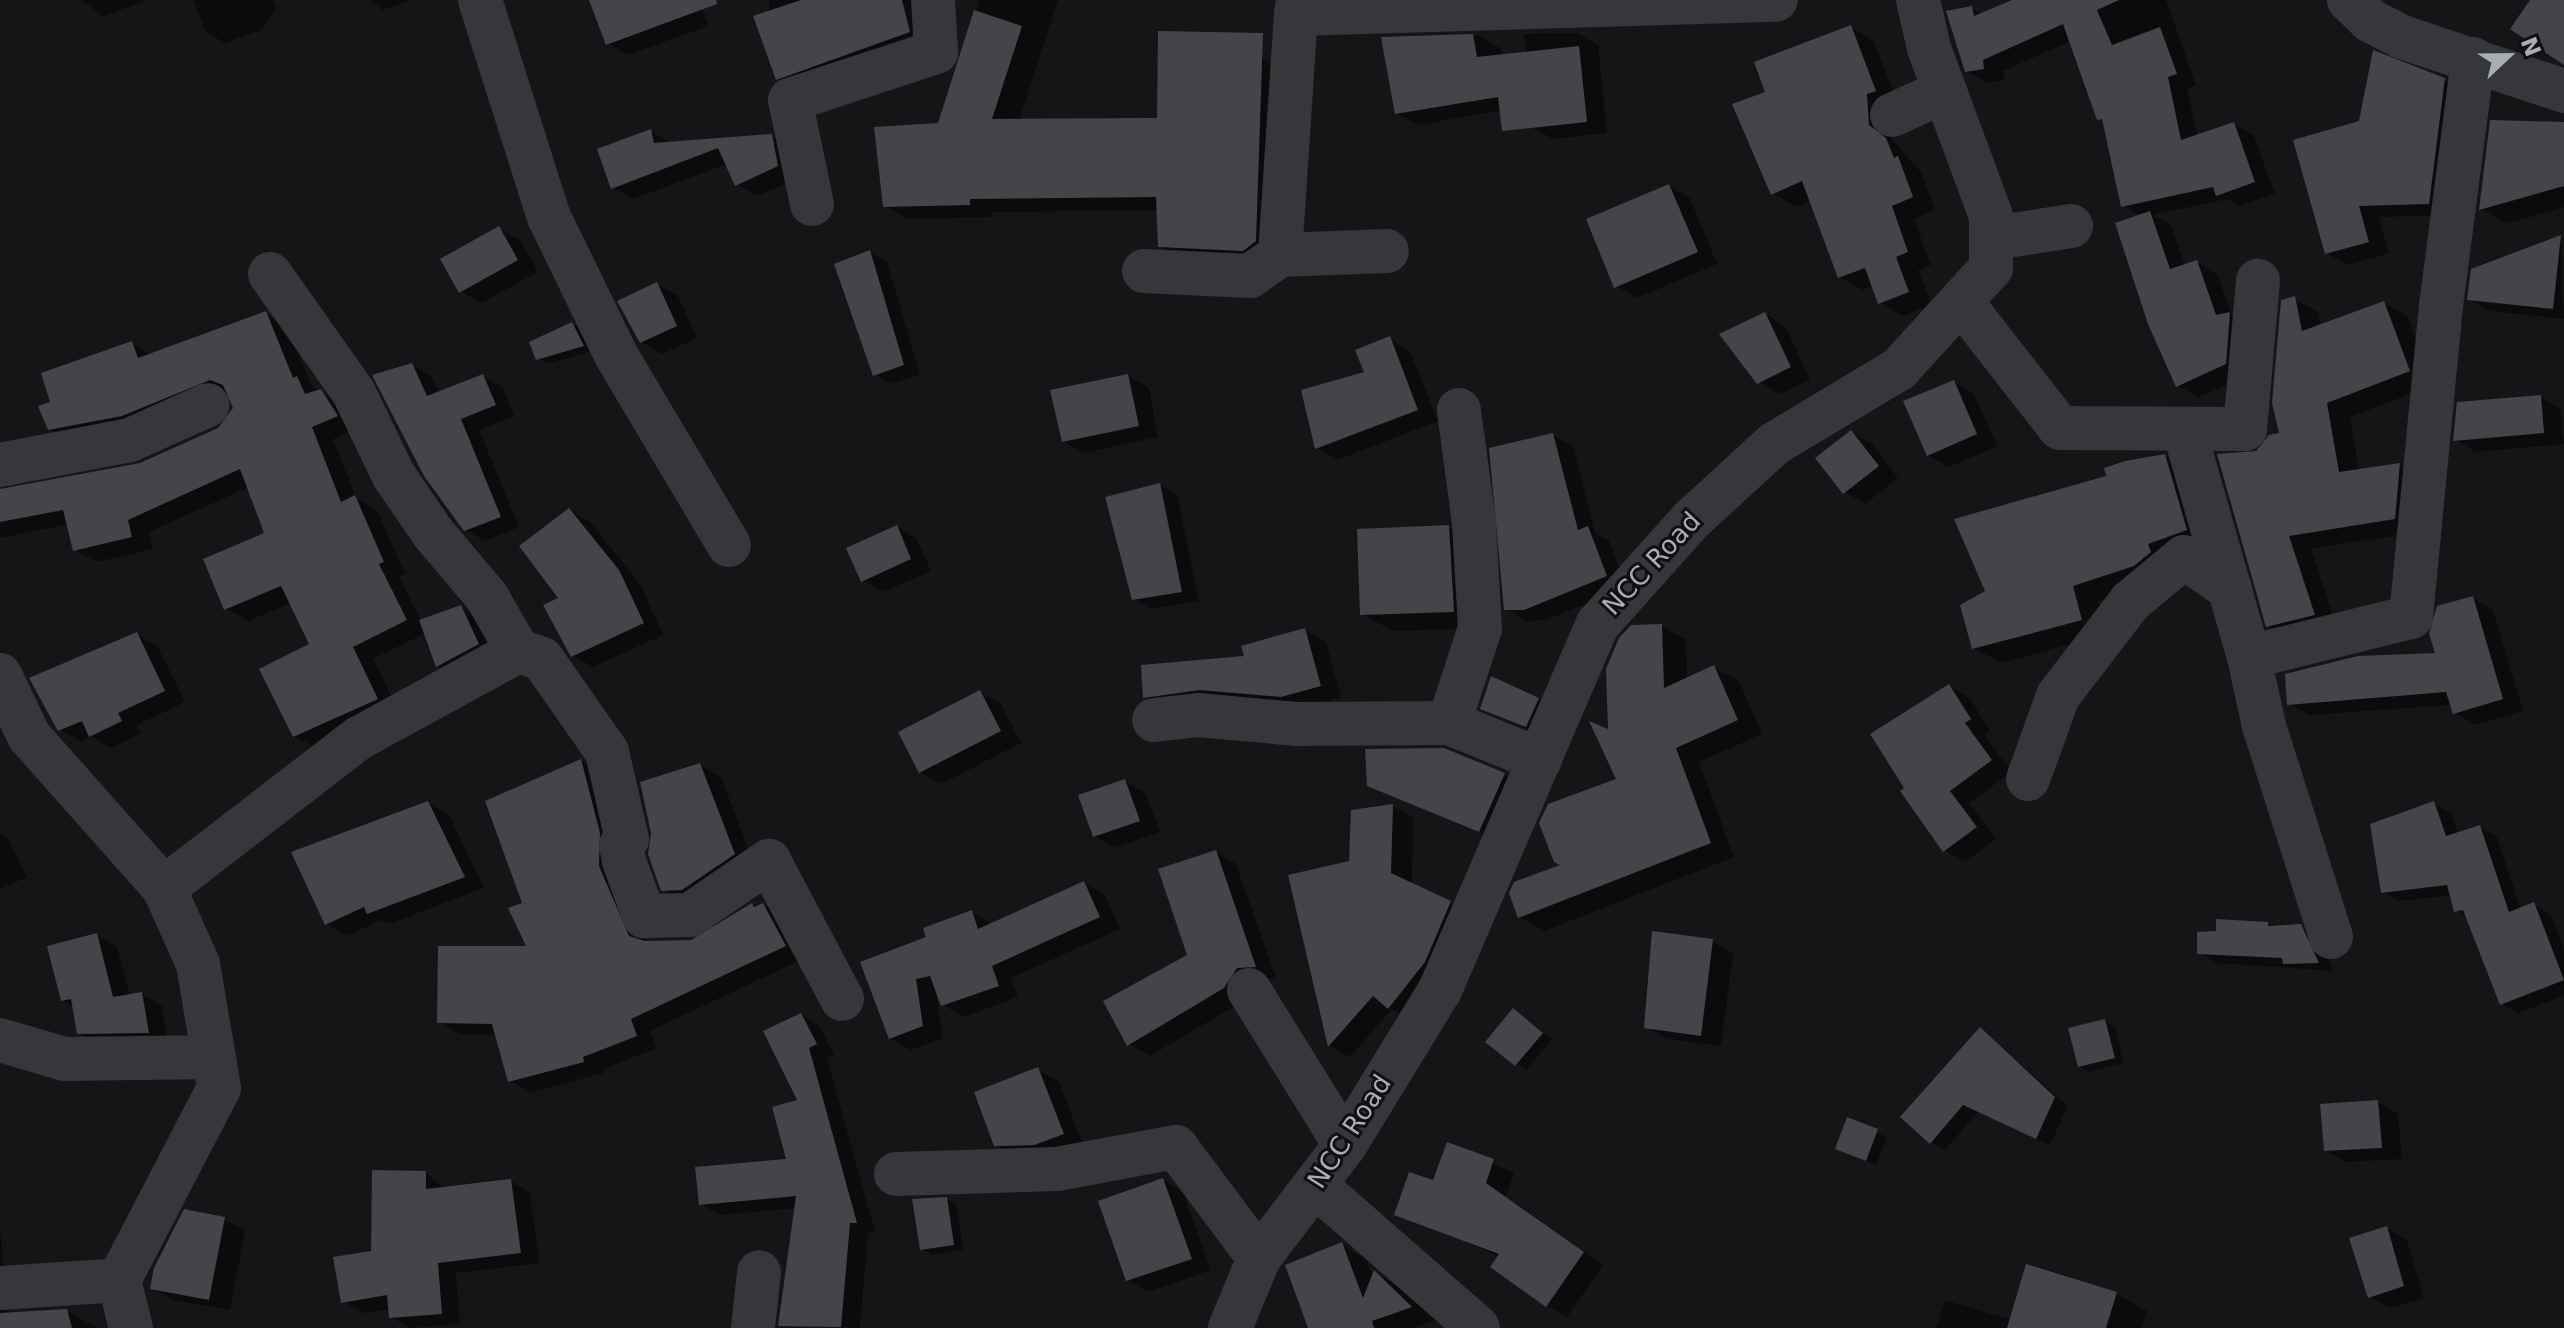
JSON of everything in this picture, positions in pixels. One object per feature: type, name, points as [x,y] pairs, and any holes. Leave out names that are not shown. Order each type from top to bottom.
[{"type":"street","points":[[480,0],[549,217],[616,355],[729,545]]},
{"type":"street","points":[[812,204],[790,100],[936,52],[933,0]]},
{"type":"street","points":[[1280,255],[1297,7],[1776,0]]},
{"type":"street","points":[[1918,0],[1995,238],[2071,226]]},
{"type":"street","points":[[2349,0],[2371,21],[2402,37],[2564,91]]},
{"type":"street","points":[[2249,657],[2411,617],[2441,306],[2473,59]]},
{"type":"street","points":[[1892,115],[1945,91]]},
{"type":"street","name":"NCC Road","points":[[1230,1328],[1259,1258],[1345,1145],[1440,990],[1598,624],[1690,521],[1774,444],[1899,369],[1963,304],[1991,268],[1995,238]]},
{"type":"street","points":[[1144,271],[1250,276],[1280,255],[1387,251]]},
{"type":"street","points":[[270,274],[354,393],[394,476],[433,533],[487,597],[518,651],[542,659],[607,752],[627,839],[621,845],[624,861],[644,916],[690,915],[769,861],[842,999]]},
{"type":"street","points":[[1963,304],[2060,428],[2245,429],[2258,281]]},
{"type":"street","points":[[0,465],[130,440],[208,405]]},
{"type":"street","points":[[1449,723],[1480,628],[1474,523],[1459,410]]},
{"type":"street","points":[[2184,429],[2249,657],[2264,726],[2331,937]]},
{"type":"street","points":[[2028,779],[2058,696],[2130,602],[2184,557],[2230,589]]},
{"type":"street","points":[[164,888],[359,738],[518,651]]},
{"type":"street","points":[[0,675],[29,736],[164,888],[198,964],[219,1088],[119,1280],[131,1328]]},
{"type":"street","points":[[1154,720],[1198,715],[1297,724],[1449,723],[1540,760]]},
{"type":"street","points":[[1249,990],[1345,1145]]},
{"type":"street","points":[[0,1040],[65,1059],[214,1057]]},
{"type":"street","points":[[896,1174],[1057,1169],[1176,1147],[1259,1258]]},
{"type":"street","points":[[1316,1186],[1478,1328]]},
{"type":"street","points":[[753,1328],[759,1272]]},
{"type":"street","points":[[0,1288],[119,1280]]},
{"type":"building","points":[[589,0],[716,0],[717,4],[606,45]]},
{"type":"building","points":[[801,0],[902,0],[910,32],[776,80],[753,16]]},
{"type":"building","points":[[2012,0],[2119,0],[2097,10],[2112,45],[2160,27],[2177,74],[2168,77],[2181,140],[2234,122],[2255,182],[2216,196],[2213,187],[2121,207],[2102,119],[2097,120],[2063,24],[1983,60],[1984,69],[1965,72],[1946,11],[1972,6],[1974,16]]},
{"type":"building","points":[[2530,0],[2564,0],[2564,65],[2510,29]]},
{"type":"building","points":[[974,10],[1022,26],[992,119],[1157,118],[1158,31],[1263,33],[1256,241],[1243,251],[1158,247],[1156,197],[970,199],[970,205],[883,207],[874,127],[938,123]]},
{"type":"building","points":[[1851,25],[1876,91],[1867,94],[1869,125],[1886,138],[1894,158],[1898,156],[1913,197],[1892,206],[1908,252],[1896,257],[1909,292],[1878,304],[1865,268],[1838,278],[1802,181],[1771,195],[1732,104],[1765,92],[1754,62]]},
{"type":"building","points":[[1473,34],[1477,57],[1579,46],[1587,122],[1502,131],[1498,97],[1395,114],[1381,37]]},
{"type":"building","points":[[2373,50],[2445,78],[2429,204],[2359,206],[2369,242],[2325,254],[2293,140],[2359,121]]},
{"type":"building","points":[[2490,120],[2564,122],[2564,186],[2479,210]]},
{"type":"building","points":[[651,129],[654,143],[772,134],[778,166],[735,186],[718,148],[611,189],[597,149]]},
{"type":"building","points":[[1669,184],[1698,252],[1614,288],[1586,219]]},
{"type":"building","points":[[2150,211],[2170,269],[2197,260],[2216,315],[2230,312],[2226,364],[2176,387],[2148,324],[2115,223]]},
{"type":"building","points":[[499,226],[518,260],[459,293],[440,259]]},
{"type":"building","points":[[2561,235],[2553,309],[2467,300],[2471,269]]},
{"type":"building","points":[[870,250],[904,365],[873,376],[834,264]]},
{"type":"building","points":[[657,282],[677,326],[640,343],[617,301]]},
{"type":"building","points":[[2295,296],[2302,331],[2384,301],[2410,371],[2327,403],[2339,472],[2400,463],[2395,519],[2289,536],[2315,615],[2266,627],[2217,454],[2256,451],[2269,435],[2279,433],[2272,403],[2281,300]]},
{"type":"building","points":[[266,311],[293,378],[297,376],[305,394],[321,389],[338,416],[312,427],[341,502],[355,495],[384,562],[379,564],[407,620],[353,647],[378,699],[293,737],[259,669],[309,644],[281,586],[224,610],[203,559],[264,533],[240,469],[128,520],[132,537],[73,551],[63,510],[0,522],[0,489],[140,463],[218,428],[233,408],[223,385],[210,380],[122,416],[48,430],[38,406],[50,402],[41,373],[132,341],[138,358]]},
{"type":"building","points":[[1765,312],[1791,367],[1757,384],[1719,334]]},
{"type":"building","points":[[572,322],[584,346],[536,360],[529,342]]},
{"type":"building","points":[[1390,336],[1418,410],[1315,449],[1301,390],[1364,372],[1355,350]]},
{"type":"building","points":[[412,363],[427,396],[483,374],[496,405],[461,419],[501,517],[464,531],[424,476],[372,375]]},
{"type":"building","points":[[1128,374],[1139,426],[1062,442],[1050,390]]},
{"type":"building","points":[[1954,380],[1977,434],[1927,456],[1903,401]]},
{"type":"building","points":[[2541,395],[2544,433],[2453,441],[2457,402]]},
{"type":"building","points":[[1851,430],[1879,466],[1843,494],[1815,458]]},
{"type":"building","points":[[1553,433],[1578,530],[1588,526],[1607,576],[1524,610],[1504,610],[1489,448]]},
{"type":"building","points":[[2165,454],[2187,530],[2148,544],[2151,552],[2134,566],[2073,586],[2082,620],[1972,649],[1960,605],[1985,591],[1954,519],[2106,476],[2104,468],[2125,461]]},
{"type":"building","points":[[1160,483],[1182,592],[1132,600],[1105,497]]},
{"type":"building","points":[[569,508],[619,570],[644,623],[571,657],[543,605],[558,598],[519,546]]},
{"type":"building","points":[[897,525],[911,559],[861,582],[846,548]]},
{"type":"building","points":[[1449,525],[1454,612],[1360,615],[1357,529]]},
{"type":"building","points":[[2473,596],[2503,699],[2453,714],[2446,692],[2287,705],[2285,674],[2358,656],[2435,653],[2429,634],[2437,606]]},
{"type":"building","points":[[461,605],[479,644],[436,667],[419,620]]},
{"type":"building","points":[[1662,624],[1664,688],[1714,665],[1738,720],[1676,748],[1711,843],[1518,918],[1509,893],[1514,882],[1560,865],[1554,862],[1539,823],[1548,804],[1616,779],[1589,721],[1608,729],[1606,669],[1619,638],[1631,625]]},
{"type":"building","points":[[1305,628],[1321,686],[1281,697],[1200,690],[1143,698],[1141,665],[1244,656],[1241,646]]},
{"type":"building","points":[[137,632],[165,691],[118,713],[122,721],[89,737],[82,721],[58,731],[29,678]]},
{"type":"building","points":[[1491,676],[1539,698],[1526,727],[1480,709]]},
{"type":"building","points":[[1949,684],[1971,719],[1965,723],[1992,760],[1950,791],[1977,827],[1943,852],[1900,791],[1904,788],[1870,734]]},
{"type":"building","points":[[980,690],[1001,731],[919,773],[898,732]]},
{"type":"building","points":[[1444,748],[1505,773],[1479,832],[1367,786],[1365,749]]},
{"type":"building","points":[[581,759],[600,833],[599,866],[629,936],[645,941],[691,940],[752,903],[754,907],[763,903],[786,946],[631,1019],[637,1036],[583,1057],[584,1062],[508,1082],[492,1024],[437,1023],[438,946],[526,946],[508,908],[522,903],[485,801]]},
{"type":"building","points":[[700,763],[735,854],[682,890],[661,891],[648,854],[651,833],[640,782]]},
{"type":"building","points":[[1125,779],[1140,821],[1093,837],[1078,795]]},
{"type":"building","points":[[428,801],[465,877],[367,914],[364,907],[325,925],[291,852]]},
{"type":"building","points":[[2434,801],[2446,836],[2480,825],[2509,912],[2534,902],[2564,980],[2500,1005],[2463,910],[2454,912],[2447,885],[2381,893],[2370,824]]},
{"type":"building","points":[[1393,804],[1391,873],[1451,901],[1425,962],[1388,1009],[1373,996],[1328,1047],[1288,875],[1349,861],[1351,810]]},
{"type":"building","points":[[1216,850],[1256,967],[1237,968],[1224,988],[1127,1046],[1103,1001],[1187,955],[1158,869]]},
{"type":"building","points":[[1084,881],[1100,917],[992,966],[999,986],[941,1006],[930,976],[916,979],[923,1026],[889,1039],[860,962],[926,937],[923,928],[972,910],[978,929]]},
{"type":"building","points":[[2216,919],[2268,922],[2268,926],[2301,924],[2319,963],[2283,964],[2282,958],[2197,954],[2197,932],[2216,931]]},
{"type":"building","points":[[1652,931],[1713,939],[1701,1036],[1644,1028]]},
{"type":"building","points":[[97,933],[113,997],[142,992],[149,1033],[77,1034],[71,999],[61,1001],[47,946]]},
{"type":"building","points":[[1513,1008],[1543,1033],[1515,1066],[1485,1042]]},
{"type":"building","points":[[801,1013],[817,1044],[809,1048],[857,1223],[850,1223],[841,1327],[778,1326],[796,1196],[699,1205],[695,1167],[786,1159],[772,1107],[797,1100],[763,1031]]},
{"type":"building","points":[[2105,1019],[2115,1058],[2078,1067],[2068,1028]]},
{"type":"building","points":[[1980,1027],[2055,1097],[2036,1139],[1963,1105],[1930,1144],[1900,1117]]},
{"type":"building","points":[[1038,1067],[1064,1134],[1034,1145],[994,1146],[974,1092]]},
{"type":"building","points":[[2378,1100],[2382,1148],[2324,1151],[2320,1104]]},
{"type":"building","points":[[1847,1117],[1878,1129],[1866,1161],[1835,1149]]},
{"type":"building","points":[[1447,1142],[1494,1159],[1486,1183],[1584,1252],[1546,1307],[1490,1267],[1499,1254],[1394,1215],[1409,1172],[1433,1180]]},
{"type":"building","points":[[372,1170],[426,1171],[426,1189],[511,1179],[521,1253],[438,1263],[442,1314],[389,1318],[387,1295],[341,1303],[333,1257],[371,1251]]},
{"type":"building","points":[[1163,1178],[1192,1259],[1126,1281],[1098,1201]]},
{"type":"building","points":[[947,1197],[954,1245],[920,1250],[912,1199]]},
{"type":"building","points":[[184,1209],[225,1217],[209,1300],[150,1289],[154,1268]]},
{"type":"building","points":[[2387,1226],[2404,1286],[2368,1298],[2349,1238]]},
{"type":"building","points":[[1342,1242],[1363,1298],[1374,1270],[1412,1307],[1372,1321],[1374,1328],[1308,1328],[1285,1265]]},
{"type":"building","points":[[2026,1264],[2117,1292],[2106,1328],[2007,1328]]},
{"type":"building","points":[[67,1309],[72,1328],[0,1328],[0,1313]]}]
